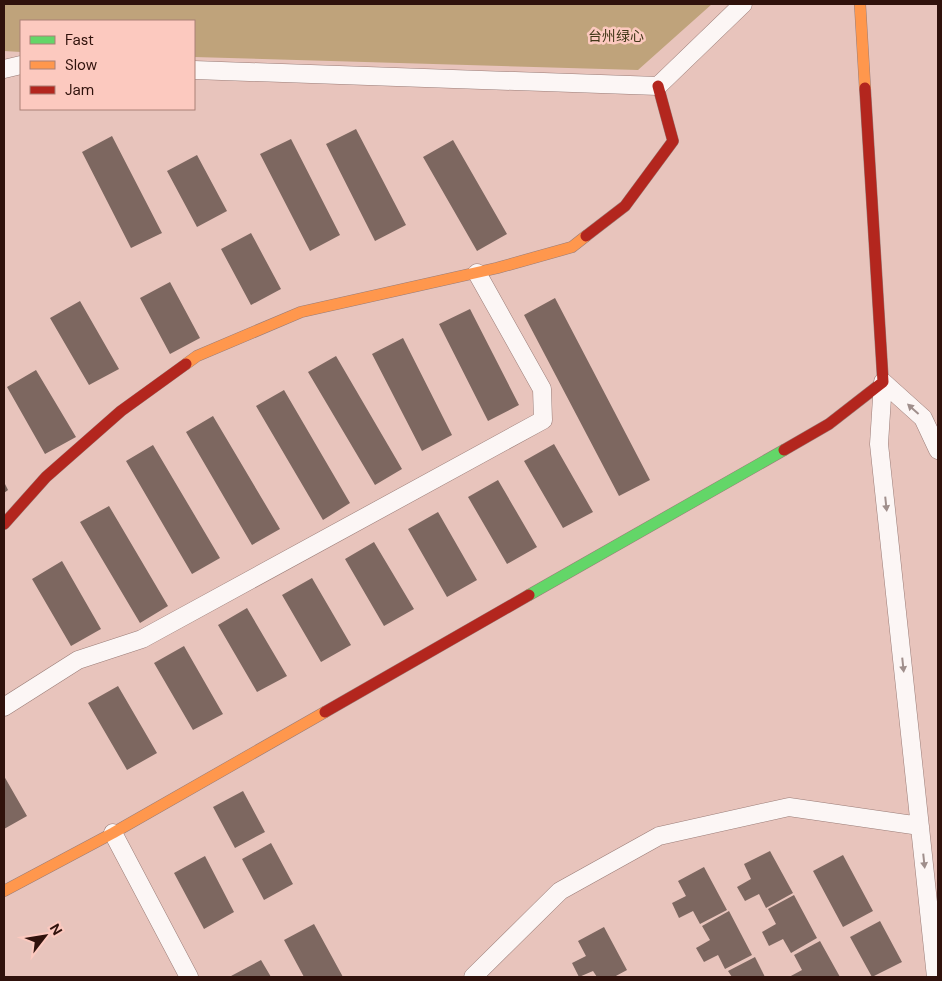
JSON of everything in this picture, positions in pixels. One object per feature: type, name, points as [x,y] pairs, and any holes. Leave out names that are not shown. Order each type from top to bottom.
[{"type":"street","points":[[195,70],[658,86],[742,4]]},
{"type":"street","points":[[860,4],[884,382],[879,444],[936,977]]},
{"type":"street","points":[[4,69],[20,65]]},
{"type":"street","points":[[4,524],[46,477],[121,411],[197,356],[301,312],[476,273],[572,247],[625,206],[673,141],[658,86]]},
{"type":"street","points":[[4,707],[78,660],[142,639],[543,420],[542,388],[476,273]]},
{"type":"street","points":[[884,382],[922,418],[938,450]]},
{"type":"street","points":[[4,891],[113,833],[829,424],[884,382]]},
{"type":"street","points":[[473,977],[560,891],[659,836],[788,807],[920,826]]},
{"type":"street","points":[[113,833],[189,977]]},
{"type":"green space","name":"台州绿心","points":[[4,4],[712,4],[638,70],[195,57],[195,20],[20,20],[20,52],[4,51]]},
{"type":"building","points":[[356,129],[406,225],[375,241],[326,144]]},
{"type":"building","points":[[112,136],[162,233],[131,248],[82,152]]},
{"type":"building","points":[[291,139],[340,235],[310,251],[260,154]]},
{"type":"building","points":[[453,140],[507,234],[477,251],[423,157]]},
{"type":"building","points":[[197,155],[227,211],[197,227],[167,171]]},
{"type":"building","points":[[251,233],[281,289],[251,305],[221,249]]},
{"type":"building","points":[[170,282],[200,338],[170,354],[140,298]]},
{"type":"building","points":[[555,298],[650,480],[619,496],[524,315]]},
{"type":"building","points":[[80,301],[119,369],[89,385],[50,318]]},
{"type":"building","points":[[470,309],[519,405],[488,421],[439,324]]},
{"type":"building","points":[[403,338],[452,435],[422,451],[372,354]]},
{"type":"building","points":[[336,356],[402,469],[375,485],[308,372]]},
{"type":"building","points":[[36,370],[76,437],[45,454],[7,387]]},
{"type":"building","points":[[284,390],[350,503],[323,520],[256,406]]},
{"type":"building","points":[[213,416],[280,529],[252,545],[186,432]]},
{"type":"building","points":[[554,444],[593,512],[563,528],[524,461]]},
{"type":"building","points":[[153,445],[220,558],[192,574],[126,461]]},
{"type":"building","points":[[498,480],[537,547],[507,564],[468,497]]},
{"type":"building","points":[[4,482],[8,490],[4,493]]},
{"type":"building","points":[[109,506],[168,606],[140,623],[80,522]]},
{"type":"building","points":[[438,512],[477,580],[447,597],[408,529]]},
{"type":"building","points":[[374,542],[414,609],[384,626],[345,559]]},
{"type":"building","points":[[62,561],[101,629],[71,646],[32,579]]},
{"type":"building","points":[[312,578],[351,645],[321,662],[282,595]]},
{"type":"building","points":[[247,608],[287,676],[257,692],[218,625]]},
{"type":"building","points":[[184,646],[223,714],[193,730],[154,663]]},
{"type":"building","points":[[118,686],[157,753],[127,770],[88,703]]},
{"type":"building","points":[[4,776],[27,816],[4,829]]},
{"type":"building","points":[[243,791],[265,832],[235,848],[213,807]]},
{"type":"building","points":[[271,843],[293,884],[264,900],[242,859]]},
{"type":"building","points":[[770,851],[793,893],[766,908],[759,894],[745,901],[737,887],[751,879],[744,864]]},
{"type":"building","points":[[843,855],[873,911],[843,927],[813,871]]},
{"type":"building","points":[[205,856],[234,912],[204,929],[174,873]]},
{"type":"building","points":[[704,867],[727,910],[700,924],[693,911],[679,918],[672,903],[686,896],[678,881]]},
{"type":"building","points":[[794,895],[817,938],[791,953],[783,939],[769,946],[762,932],[776,924],[768,909]]},
{"type":"building","points":[[729,911],[752,955],[725,969],[718,955],[704,962],[696,948],[710,940],[702,926]]},
{"type":"building","points":[[880,921],[902,962],[872,977],[850,937]]},
{"type":"building","points":[[314,924],[343,977],[304,977],[284,940]]},
{"type":"building","points":[[604,927],[627,970],[614,977],[597,977],[593,971],[579,977],[572,963],[586,956],[578,941]]},
{"type":"building","points":[[820,941],[840,977],[789,977],[802,970],[794,955]]},
{"type":"building","points":[[755,957],[765,977],[732,977],[728,971]]},
{"type":"building","points":[[261,960],[271,977],[231,976]]},
{"type":"traffic: fast","points":[[529,595],[784,450]]},
{"type":"traffic: slow","points":[[860,4],[865,88]]},
{"type":"traffic: slow","points":[[186,364],[197,356],[301,312],[497,268],[572,247],[586,236]]},
{"type":"traffic: slow","points":[[4,891],[113,833],[325,712]]},
{"type":"traffic: jam","points":[[586,236],[625,206],[673,141],[658,86]]},
{"type":"traffic: jam","points":[[784,450],[829,424],[883,382],[865,88]]},
{"type":"traffic: jam","points":[[4,524],[46,477],[121,411],[186,364]]},
{"type":"traffic: jam","points":[[325,712],[529,595]]}]
